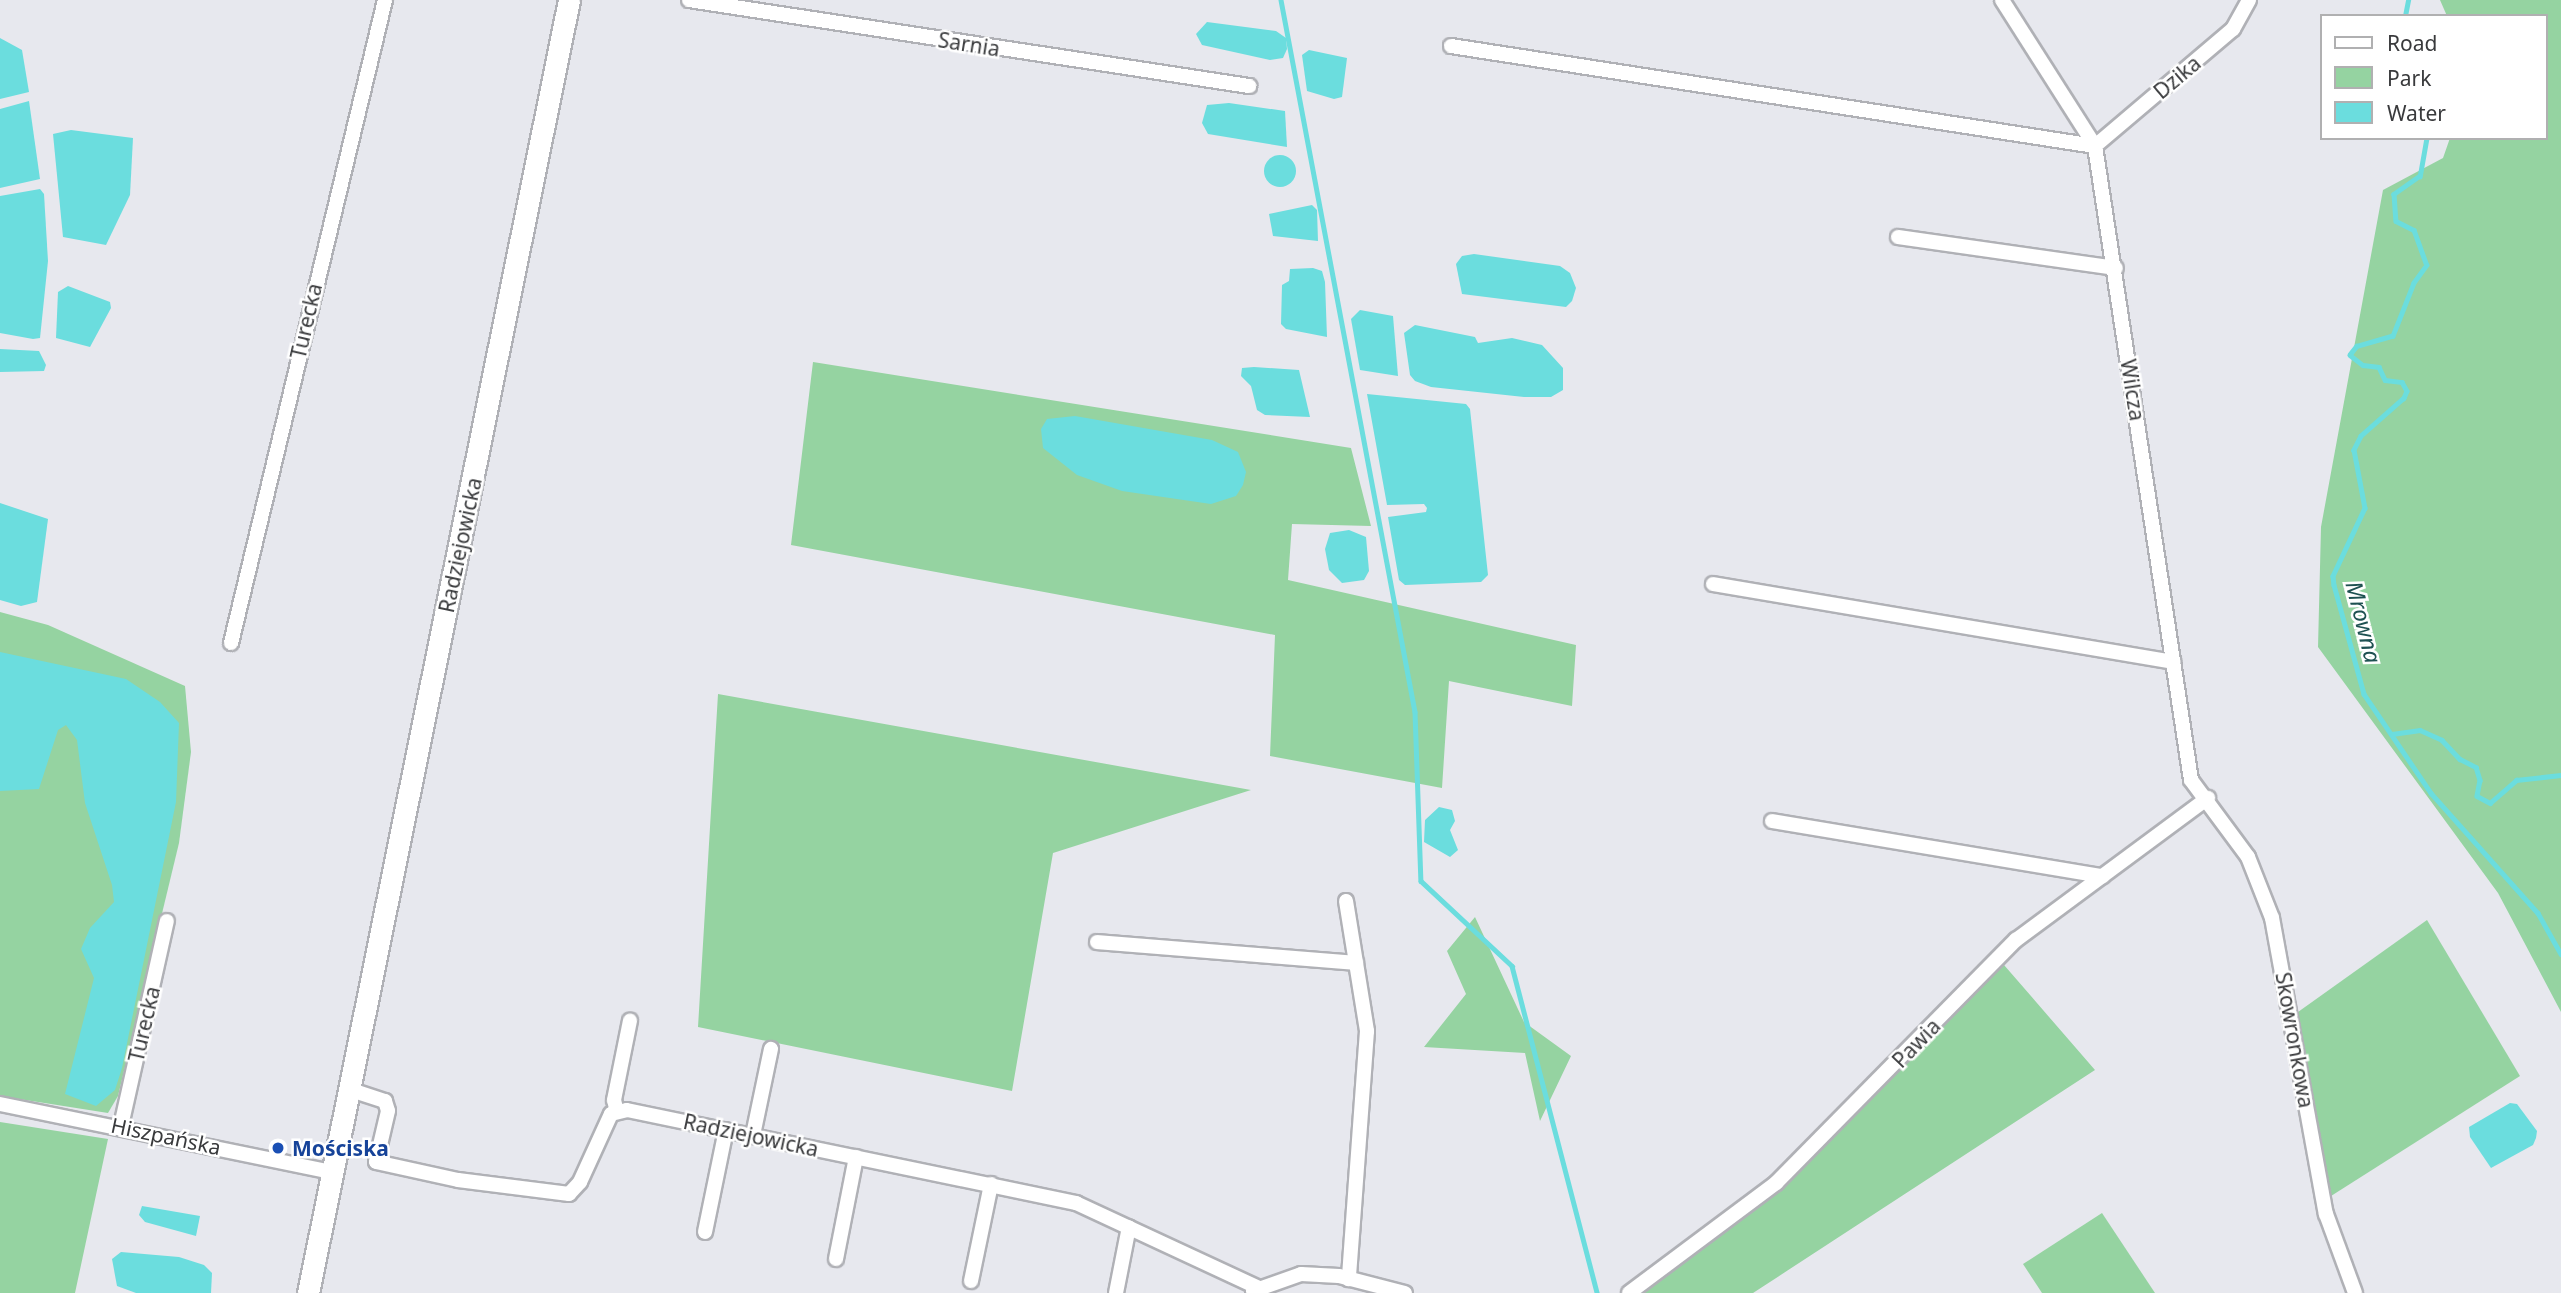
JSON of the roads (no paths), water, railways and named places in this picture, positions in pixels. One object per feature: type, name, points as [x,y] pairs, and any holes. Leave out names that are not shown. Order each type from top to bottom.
[{"type":"main road","name":"Radziejowicka","points":[[308,1293],[569,0]]},
{"type":"street","name":"Turecka","points":[[231,643],[385,0]]},
{"type":"street","name":"Sarnia","points":[[689,0],[1249,86]]},
{"type":"street","name":"Wilcza","points":[[2002,0],[2095,146],[2116,268],[2191,780],[2208,798]]},
{"type":"street","name":"Dzika","points":[[2095,146],[2233,29],[2249,0]]},
{"type":"street","points":[[1451,46],[2095,146]]},
{"type":"street","points":[[1898,237],[2116,268]]},
{"type":"street","points":[[1713,584],[2173,662]]},
{"type":"street","name":"Pawia","points":[[1629,1293],[1776,1183],[2016,940],[2208,798]]},
{"type":"street","name":"Skowronkowa","points":[[2208,798],[2248,857],[2272,918],[2326,1214],[2355,1293]]},
{"type":"street","points":[[1772,821],[2102,876]]},
{"type":"street","points":[[1346,901],[1367,1031],[1349,1279]]},
{"type":"street","name":"Turecka","points":[[121,1126],[167,921]]},
{"type":"street","points":[[1097,942],[1356,963]]},
{"type":"street","points":[[348,1089],[386,1101],[388,1111],[376,1162],[559,1196],[569,1194],[580,1182],[611,1115],[617,1112],[614,1100],[630,1021]]},
{"type":"street","points":[[753,1135],[771,1049]]},
{"type":"street","name":"Hiszpańska","points":[[0,1104],[121,1126],[332,1172]]},
{"type":"street","name":"Radziejowicka","points":[[617,1112],[753,1135],[1076,1203],[1254,1291]]},
{"type":"street","points":[[705,1232],[726,1130]]},
{"type":"street","points":[[836,1259],[856,1157]]},
{"type":"street","points":[[971,1281],[991,1184]]},
{"type":"street","points":[[1115,1293],[1129,1227]]},
{"type":"street","points":[[1254,1291],[1301,1274],[1349,1279],[1405,1293]]},
{"type":"water","points":[[1207,22],[1276,31],[1286,38],[1287,49],[1283,58],[1270,60],[1202,45],[1196,34]]},
{"type":"water","points":[[0,38],[22,50],[29,92],[0,99]]},
{"type":"water","points":[[1309,50],[1347,58],[1342,97],[1334,99],[1307,91],[1302,55]]},
{"type":"water","points":[[29,101],[40,179],[0,188],[0,109]]},
{"type":"water","points":[[1229,103],[1285,111],[1287,147],[1208,134],[1202,123],[1207,105]]},
{"type":"water","points":[[71,130],[133,138],[130,195],[106,245],[63,237],[53,134]]},
{"type":"water","points":[[1280,155],[1291,160],[1296,171],[1291,182],[1280,187],[1269,182],[1264,171],[1269,160]]},
{"type":"water","points":[[40,189],[44,194],[48,261],[40,338],[33,339],[0,333],[0,196]]},
{"type":"water","points":[[1312,205],[1317,210],[1318,241],[1273,236],[1269,214]]},
{"type":"water","points":[[1474,254],[1560,266],[1570,273],[1576,288],[1572,301],[1566,307],[1462,294],[1456,264],[1462,256]]},
{"type":"water","points":[[1313,268],[1322,271],[1325,282],[1327,337],[1286,329],[1281,324],[1282,285],[1289,281],[1290,269]]},
{"type":"water","points":[[68,286],[110,302],[111,308],[90,347],[56,338],[58,292]]},
{"type":"water","points":[[1360,310],[1393,316],[1398,376],[1360,370],[1351,319]]},
{"type":"water","points":[[1415,325],[1475,337],[1478,343],[1512,338],[1542,345],[1563,368],[1563,390],[1551,397],[1524,397],[1431,387],[1415,381],[1410,375],[1404,333]]},
{"type":"water","points":[[0,349],[39,351],[46,365],[44,371],[0,372]]},
{"type":"water","points":[[1242,368],[1299,370],[1310,417],[1265,415],[1257,410],[1251,386],[1241,376]]},
{"type":"water","points":[[1367,394],[1466,404],[1470,409],[1488,575],[1481,582],[1405,585],[1399,580],[1388,517],[1426,512],[1427,508],[1424,504],[1387,505]]},
{"type":"water","points":[[1075,416],[1212,440],[1238,452],[1246,472],[1243,485],[1236,496],[1211,504],[1122,491],[1077,475],[1043,448],[1041,429],[1047,419]]},
{"type":"water","points":[[0,503],[48,519],[37,602],[21,606],[0,600]]},
{"type":"water","points":[[1349,530],[1366,537],[1369,571],[1364,580],[1342,583],[1329,570],[1325,549],[1330,533]]},
{"type":"water","points":[[0,652],[126,679],[160,702],[179,723],[176,802],[122,1068],[115,1090],[96,1106],[65,1094],[94,978],[81,949],[90,928],[114,902],[112,885],[85,803],[77,740],[66,725],[58,730],[39,789],[0,791]]},
{"type":"water","points":[[1439,807],[1452,810],[1455,821],[1450,830],[1458,850],[1450,857],[1424,842],[1425,820]]},
{"type":"water","points":[[2510,1103],[2517,1104],[2537,1131],[2536,1138],[2533,1145],[2491,1168],[2470,1137],[2469,1127]]},
{"type":"water","points":[[142,1206],[200,1216],[196,1236],[145,1222],[139,1215]]},
{"type":"water","points":[[121,1252],[179,1257],[204,1265],[212,1273],[211,1293],[136,1293],[117,1286],[112,1259]]},
{"type":"waterway","points":[[1281,0],[1415,712],[1421,881],[1512,966],[1597,1293]]},
{"type":"waterway","name":"Mrowna","points":[[2405,14],[2408,0]]},
{"type":"waterway","name":"Mrowna","points":[[2427,140],[2420,176],[2394,194],[2396,221],[2414,230],[2427,265],[2414,283],[2393,336],[2357,346],[2350,355],[2363,365],[2379,367],[2385,380],[2402,382],[2407,391],[2404,398],[2361,436],[2354,450],[2365,508],[2333,576],[2334,585],[2364,694],[2431,793],[2538,913],[2561,954]]},
{"type":"waterway","name":"Mrowna","points":[[2392,734],[2420,730],[2442,740],[2460,759],[2476,767],[2480,780],[2477,796],[2490,803],[2516,780],[2561,775]]},
{"type":"place","name":"Mościska","points":[[278,1148]]}]
